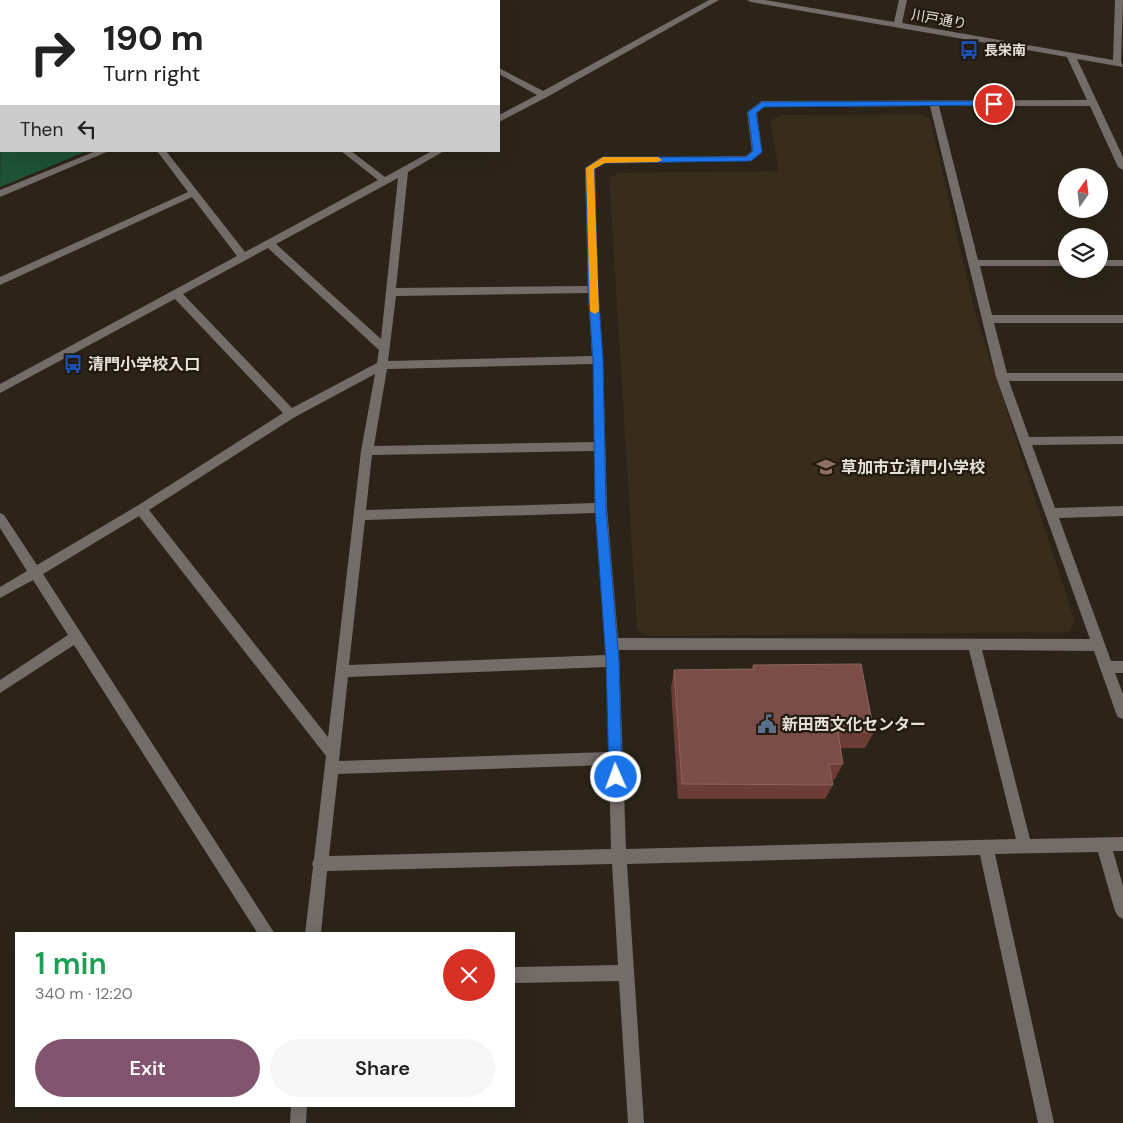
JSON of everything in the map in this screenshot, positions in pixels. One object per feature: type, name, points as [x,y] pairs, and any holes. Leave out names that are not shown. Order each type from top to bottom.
[{"type":"street","points":[[500,118],[715,0]]},
{"type":"street","name":"川戸通り","points":[[751,0],[1120,64]]},
{"type":"street","points":[[896,25],[903,0]]},
{"type":"street","points":[[1119,0],[1120,64]]},
{"type":"street","points":[[1071,56],[1122,165]]},
{"type":"street","points":[[500,72],[544,95]]},
{"type":"street","points":[[636,1123],[619,855],[612,661],[601,508],[598,360],[593,289],[590,168],[603,160],[748,159],[758,152],[752,112],[762,104],[1092,103]]},
{"type":"street","points":[[934,104],[1002,378],[1123,713]]},
{"type":"street","points":[[0,194],[103,152]]},
{"type":"street","points":[[162,152],[244,258]]},
{"type":"street","points":[[346,152],[385,180]]},
{"type":"street","points":[[0,389],[438,152]]},
{"type":"street","points":[[313,932],[319,864],[343,671],[359,515],[367,451],[383,365],[403,171]]},
{"type":"street","points":[[0,281],[193,193]]},
{"type":"street","points":[[270,244],[385,349]]},
{"type":"street","points":[[974,263],[1058,263]]},
{"type":"street","points":[[1108,263],[1123,263]]},
{"type":"street","points":[[391,292],[593,289]]},
{"type":"street","points":[[176,294],[291,414]]},
{"type":"street","points":[[988,320],[1123,319]]},
{"type":"street","points":[[0,593],[141,509],[291,414],[383,365],[598,360]]},
{"type":"street","points":[[1002,378],[1123,377]]},
{"type":"street","points":[[1025,441],[1123,440]]},
{"type":"street","points":[[367,451],[600,446]]},
{"type":"street","points":[[359,515],[601,508]]},
{"type":"street","points":[[141,509],[332,761]]},
{"type":"street","points":[[1050,513],[1123,511]]},
{"type":"street","points":[[0,518],[266,932]]},
{"type":"street","points":[[0,687],[76,637]]},
{"type":"street","points":[[611,644],[1098,645]]},
{"type":"street","points":[[974,645],[1026,847]]},
{"type":"street","points":[[343,671],[612,661]]},
{"type":"street","points":[[1106,667],[1123,667]]},
{"type":"street","points":[[332,761],[615,758]]},
{"type":"street","points":[[1103,844],[1123,911]]},
{"type":"street","points":[[319,864],[619,855],[1123,844]]},
{"type":"street","points":[[986,848],[1046,1123]]},
{"type":"street","points":[[515,975],[626,973]]},
{"type":"street","points":[[298,1123],[299,1107]]},
{"type":"shaded area","name":"草加市立清門小学校","points":[[921,114],[930,119],[975,312],[1075,622],[1069,632],[649,636],[637,630],[609,178],[619,173],[779,171],[770,121],[781,115]]},
{"type":"green space","points":[[0,152],[85,152],[0,187]]},
{"type":"building","name":"新田西文化センター","points":[[861,664],[874,732],[838,732],[843,764],[829,764],[833,785],[682,784],[674,670],[754,669],[753,665]]},
{"type":"slow traffic","points":[[595,311],[590,168],[603,160],[658,160]]},
{"type":"place","name":"長栄南","points":[[969,50]]},
{"type":"place","name":"清門小学校入口","points":[[73,364]]},
{"type":"place","name":"草加市立清門小学校","points":[[826,467]]},
{"type":"place","name":"新田西文化センター","points":[[767,724]]},
{"type":"route","points":[[616,777],[612,661],[601,508],[598,360],[593,289],[590,168],[603,160],[748,159],[758,152],[752,112],[762,104],[994,104]]}]
